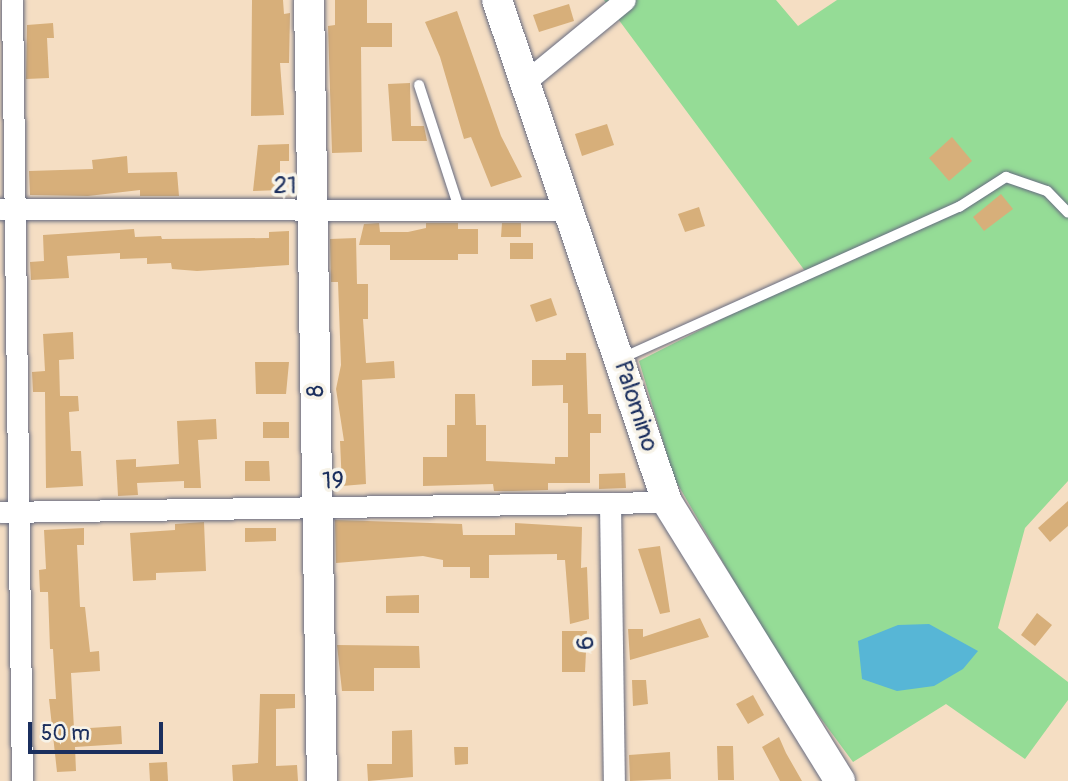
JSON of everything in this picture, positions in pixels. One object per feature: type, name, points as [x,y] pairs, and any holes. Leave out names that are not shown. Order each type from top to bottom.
[{"type":"street","points":[[12,0],[7,209],[9,512],[22,781]]},
{"type":"street","name":"8","points":[[309,0],[322,781]]},
{"type":"street","name":"Palomino","points":[[497,0],[667,502],[840,781]]},
{"type":"street","points":[[525,82],[625,0]]},
{"type":"street","name":"21","points":[[7,209],[313,212],[569,210]]},
{"type":"street","name":"19","points":[[9,512],[667,502]]},
{"type":"street","name":"6","points":[[610,503],[614,781]]},
{"type":"lane","points":[[419,85],[460,211]]},
{"type":"lane","points":[[620,359],[959,207],[1006,177],[1047,191],[1068,213]]},
{"type":"green space","points":[[604,0],[776,0],[798,26],[837,0],[1068,0],[1068,481],[1025,528],[998,628],[1068,682],[1068,700],[1025,759],[946,704],[853,762],[788,674],[674,478],[639,361],[808,275]]},
{"type":"water","points":[[929,624],[978,651],[963,669],[934,686],[897,691],[862,679],[858,641],[898,625]]},
{"type":"building","points":[[252,0],[283,0],[284,14],[290,13],[289,63],[280,63],[284,115],[251,116]]},
{"type":"building","points":[[335,0],[367,0],[367,23],[392,23],[392,47],[361,47],[362,152],[332,153],[328,26],[335,25]]},
{"type":"building","points":[[569,4],[574,21],[539,32],[533,15]]},
{"type":"building","points":[[457,11],[501,136],[522,177],[491,187],[471,137],[464,139],[440,57],[425,22]]},
{"type":"building","points":[[53,23],[54,38],[47,38],[49,78],[26,79],[27,25]]},
{"type":"building","points":[[410,83],[411,126],[424,126],[427,141],[392,141],[388,84]]},
{"type":"building","points":[[607,124],[614,145],[582,156],[575,134]]},
{"type":"building","points":[[952,137],[972,161],[949,181],[929,158]]},
{"type":"building","points":[[289,144],[289,161],[280,161],[280,190],[253,191],[258,145]]},
{"type":"building","points":[[127,156],[128,173],[177,172],[179,196],[140,196],[140,190],[88,196],[30,195],[29,171],[93,169],[92,160]]},
{"type":"building","points":[[1001,194],[1013,209],[984,231],[973,217]]},
{"type":"building","points":[[699,207],[705,226],[685,232],[678,214]]},
{"type":"building","points":[[379,223],[380,232],[408,232],[426,228],[426,223],[458,223],[458,229],[478,229],[478,254],[458,254],[458,260],[390,260],[390,245],[359,245],[364,224]]},
{"type":"building","points":[[502,223],[521,223],[521,237],[501,237]]},
{"type":"building","points":[[134,229],[135,237],[161,236],[162,239],[269,238],[269,232],[289,231],[289,265],[197,271],[172,269],[171,263],[147,264],[147,258],[120,259],[120,253],[67,256],[69,278],[31,280],[30,262],[44,261],[43,235]]},
{"type":"building","points":[[356,238],[357,284],[368,284],[368,319],[363,319],[366,363],[394,361],[395,378],[362,380],[366,484],[342,486],[340,441],[344,441],[336,389],[341,365],[338,282],[331,282],[330,239]]},
{"type":"building","points":[[510,243],[533,243],[533,259],[510,259]]},
{"type":"building","points":[[551,298],[557,315],[536,322],[530,305]]},
{"type":"building","points":[[73,332],[74,359],[59,360],[60,396],[78,396],[79,411],[69,412],[71,451],[81,451],[83,486],[46,488],[45,392],[33,392],[32,372],[45,371],[43,334]]},
{"type":"building","points":[[566,353],[586,353],[588,414],[601,414],[601,433],[590,433],[590,483],[548,483],[548,490],[513,491],[494,491],[493,484],[423,486],[423,457],[447,457],[447,425],[455,425],[455,394],[475,394],[476,425],[486,425],[486,461],[555,464],[555,457],[568,457],[568,403],[563,403],[563,385],[532,386],[532,360],[566,360]]},
{"type":"building","points":[[255,362],[289,362],[286,394],[256,394]]},
{"type":"building","points":[[216,419],[217,439],[198,440],[201,488],[184,488],[184,481],[137,483],[138,495],[118,496],[116,460],[136,459],[136,467],[179,464],[177,421]]},
{"type":"building","points":[[263,422],[289,422],[289,438],[263,438]]},
{"type":"building","points":[[245,461],[269,461],[270,481],[245,481]]},
{"type":"building","points":[[625,473],[626,488],[599,489],[599,474]]},
{"type":"building","points":[[1068,501],[1068,526],[1050,542],[1038,528]]},
{"type":"building","points":[[335,520],[462,524],[463,535],[515,535],[515,523],[582,527],[581,568],[587,567],[589,619],[570,624],[565,560],[557,560],[557,554],[489,555],[489,578],[470,578],[470,567],[443,567],[443,560],[423,556],[336,563]]},
{"type":"building","points":[[204,522],[206,571],[156,573],[156,580],[133,581],[130,533],[175,530],[175,524]]},
{"type":"building","points":[[84,528],[84,545],[77,545],[80,607],[85,607],[90,652],[99,651],[100,671],[71,673],[74,729],[121,726],[122,744],[75,747],[76,771],[57,772],[49,699],[56,699],[53,649],[50,649],[48,592],[40,592],[39,570],[46,569],[44,530]]},
{"type":"building","points":[[245,528],[276,528],[276,541],[245,542]]},
{"type":"building","points":[[660,546],[670,612],[660,614],[638,549]]},
{"type":"building","points":[[419,595],[419,613],[386,613],[386,596]]},
{"type":"building","points":[[1037,613],[1052,625],[1035,646],[1021,635]]},
{"type":"building","points":[[700,618],[709,637],[630,660],[628,629],[643,629],[643,637]]},
{"type":"building","points":[[562,631],[587,631],[585,672],[562,672]]},
{"type":"building","points":[[337,645],[419,646],[420,668],[374,668],[374,691],[342,691]]},
{"type":"building","points":[[632,680],[646,680],[648,704],[633,706]]},
{"type":"building","points":[[260,694],[295,694],[295,708],[276,709],[276,766],[297,765],[298,781],[233,781],[232,765],[258,763]]},
{"type":"building","points":[[753,695],[764,715],[748,724],[736,704]]},
{"type":"building","points":[[412,730],[413,777],[368,781],[367,764],[392,764],[392,731]]},
{"type":"building","points":[[779,737],[802,781],[780,781],[762,747]]},
{"type":"building","points":[[717,746],[733,746],[734,780],[718,780]]},
{"type":"building","points":[[454,747],[468,747],[468,764],[455,765]]},
{"type":"building","points":[[670,752],[671,779],[630,781],[629,755]]},
{"type":"building","points":[[167,762],[168,781],[150,781],[149,763]]}]
